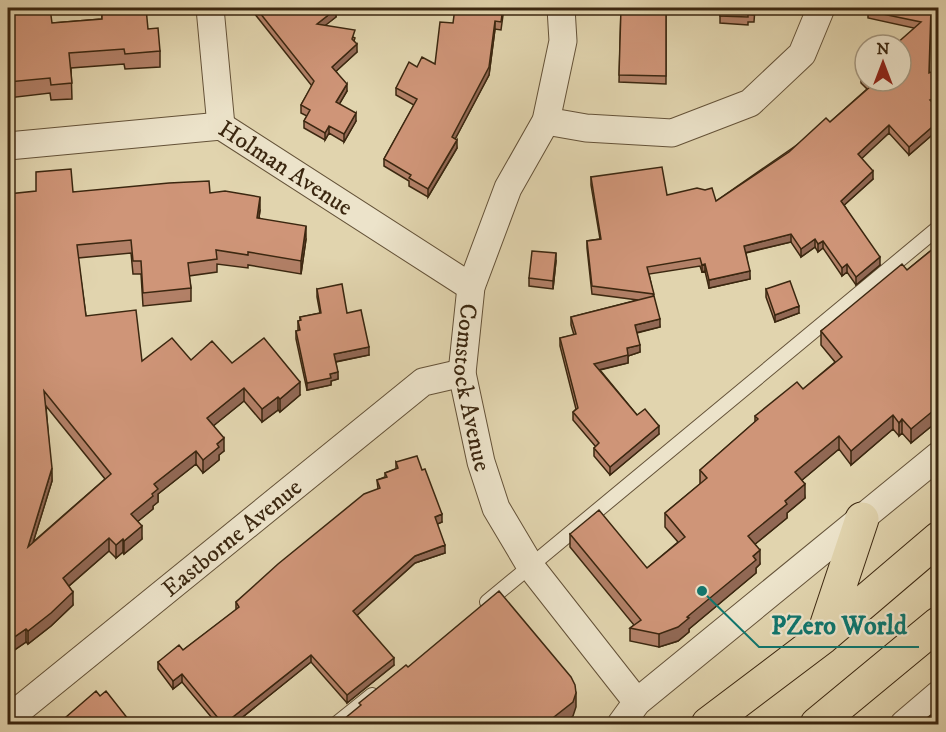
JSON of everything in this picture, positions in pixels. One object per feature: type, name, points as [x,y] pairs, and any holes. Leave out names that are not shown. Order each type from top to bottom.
[{"type":"main road","points":[[823,637],[862,519]]},
{"type":"main road","points":[[708,724],[823,637],[939,539]]},
{"type":"main road","points":[[817,724],[939,624]]},
{"type":"street","points":[[210,8],[221,126]]},
{"type":"street","name":"Comstock Avenue","points":[[561,8],[563,40],[546,121],[508,188],[471,287],[462,373],[482,462],[496,508],[531,567],[637,702]]},
{"type":"street","points":[[546,121],[586,128],[672,133],[750,103],[802,54],[821,8]]},
{"type":"street","name":"Holman Avenue","points":[[8,146],[221,126],[471,287]]},
{"type":"street","name":"Eastborne Avenue","points":[[8,719],[423,382],[462,373]]},
{"type":"street","points":[[621,724],[637,702],[939,456]]},
{"type":"street","points":[[904,724],[939,695]]},
{"type":"lane","points":[[473,614],[939,228]]},
{"type":"lane","points":[[336,724],[382,688]]},
{"type":"building","points":[[8,8],[50,8],[52,23],[102,19],[102,8],[146,8],[148,29],[158,28],[160,51],[125,54],[124,49],[69,53],[72,83],[51,85],[50,78],[8,82]]},
{"type":"building","points":[[256,8],[335,8],[317,24],[355,30],[352,39],[357,44],[332,67],[347,84],[336,102],[356,113],[344,134],[329,126],[325,133],[304,121],[310,110],[301,105],[314,81]]},
{"type":"building","points":[[455,8],[503,8],[501,22],[495,21],[489,67],[452,137],[457,140],[428,189],[409,178],[411,175],[384,159],[417,99],[396,88],[409,62],[417,67],[422,57],[435,64],[440,22],[453,23]]},
{"type":"building","points":[[621,8],[666,9],[666,76],[619,75]]},
{"type":"building","points":[[720,8],[755,8],[754,15],[748,14],[748,17],[720,16]]},
{"type":"building","points":[[869,8],[931,8],[929,73],[939,69],[939,96],[930,100],[939,109],[939,121],[909,147],[889,125],[858,154],[873,171],[841,201],[880,257],[856,277],[847,264],[842,268],[823,241],[818,244],[815,239],[801,249],[791,234],[744,246],[750,271],[709,280],[705,264],[702,265],[700,258],[647,267],[654,294],[592,286],[587,241],[601,239],[591,177],[662,167],[667,195],[697,188],[705,190],[712,188],[716,201],[789,152],[826,118],[830,122],[863,93],[913,93],[913,33],[909,33],[921,22],[868,11]]},
{"type":"building","points":[[71,169],[73,192],[209,181],[210,193],[225,191],[260,197],[257,218],[306,226],[301,261],[248,252],[248,255],[216,250],[217,259],[188,263],[191,288],[143,293],[141,261],[133,261],[131,240],[77,245],[86,316],[136,310],[142,361],[172,338],[191,360],[212,341],[232,363],[264,338],[300,382],[280,399],[278,397],[262,409],[244,388],[207,418],[224,438],[217,444],[219,447],[203,460],[196,451],[154,484],[158,489],[152,494],[153,496],[131,514],[142,526],[116,545],[109,538],[63,578],[73,592],[28,631],[26,629],[8,640],[8,194],[36,191],[36,172]],"holes":[[[44,391],[111,474],[28,547],[52,468]]]},
{"type":"building","points":[[939,244],[939,397],[935,400],[939,406],[911,429],[902,419],[899,423],[893,415],[851,451],[839,436],[795,472],[805,484],[785,501],[787,504],[748,536],[760,550],[753,556],[756,560],[678,627],[659,634],[630,628],[641,620],[570,534],[599,510],[647,568],[685,537],[665,513],[707,478],[700,470],[758,419],[755,416],[797,382],[803,389],[842,357],[821,331],[902,264],[907,270]]},
{"type":"building","points":[[532,251],[556,253],[553,281],[529,278]]},
{"type":"building","points":[[790,281],[799,306],[775,315],[766,289]]},
{"type":"building","points":[[342,284],[347,313],[361,310],[369,347],[334,354],[338,372],[330,374],[331,378],[307,383],[296,331],[300,330],[298,321],[301,320],[300,317],[321,313],[317,289]]},
{"type":"building","points":[[654,296],[660,319],[635,325],[640,345],[627,348],[628,355],[594,364],[637,415],[645,409],[659,426],[610,467],[594,448],[599,443],[573,412],[578,408],[560,338],[576,334],[571,317]]},
{"type":"building","points":[[417,456],[422,470],[425,469],[442,514],[435,517],[445,545],[415,556],[353,611],[394,658],[347,695],[311,655],[224,724],[182,674],[173,681],[158,662],[179,645],[183,650],[239,607],[236,602],[278,564],[364,494],[380,488],[377,480],[387,477],[385,473],[398,468],[396,462]]},
{"type":"building","points":[[499,591],[571,677],[576,693],[573,702],[545,724],[338,724],[361,705],[359,703],[406,665],[408,667]]},
{"type":"building","points":[[96,691],[100,696],[106,691],[132,724],[58,724]]},
{"type":"building","points":[[939,709],[939,724],[919,724]]},
{"type":"place","name":"PZero World","points":[[702,591]]}]
